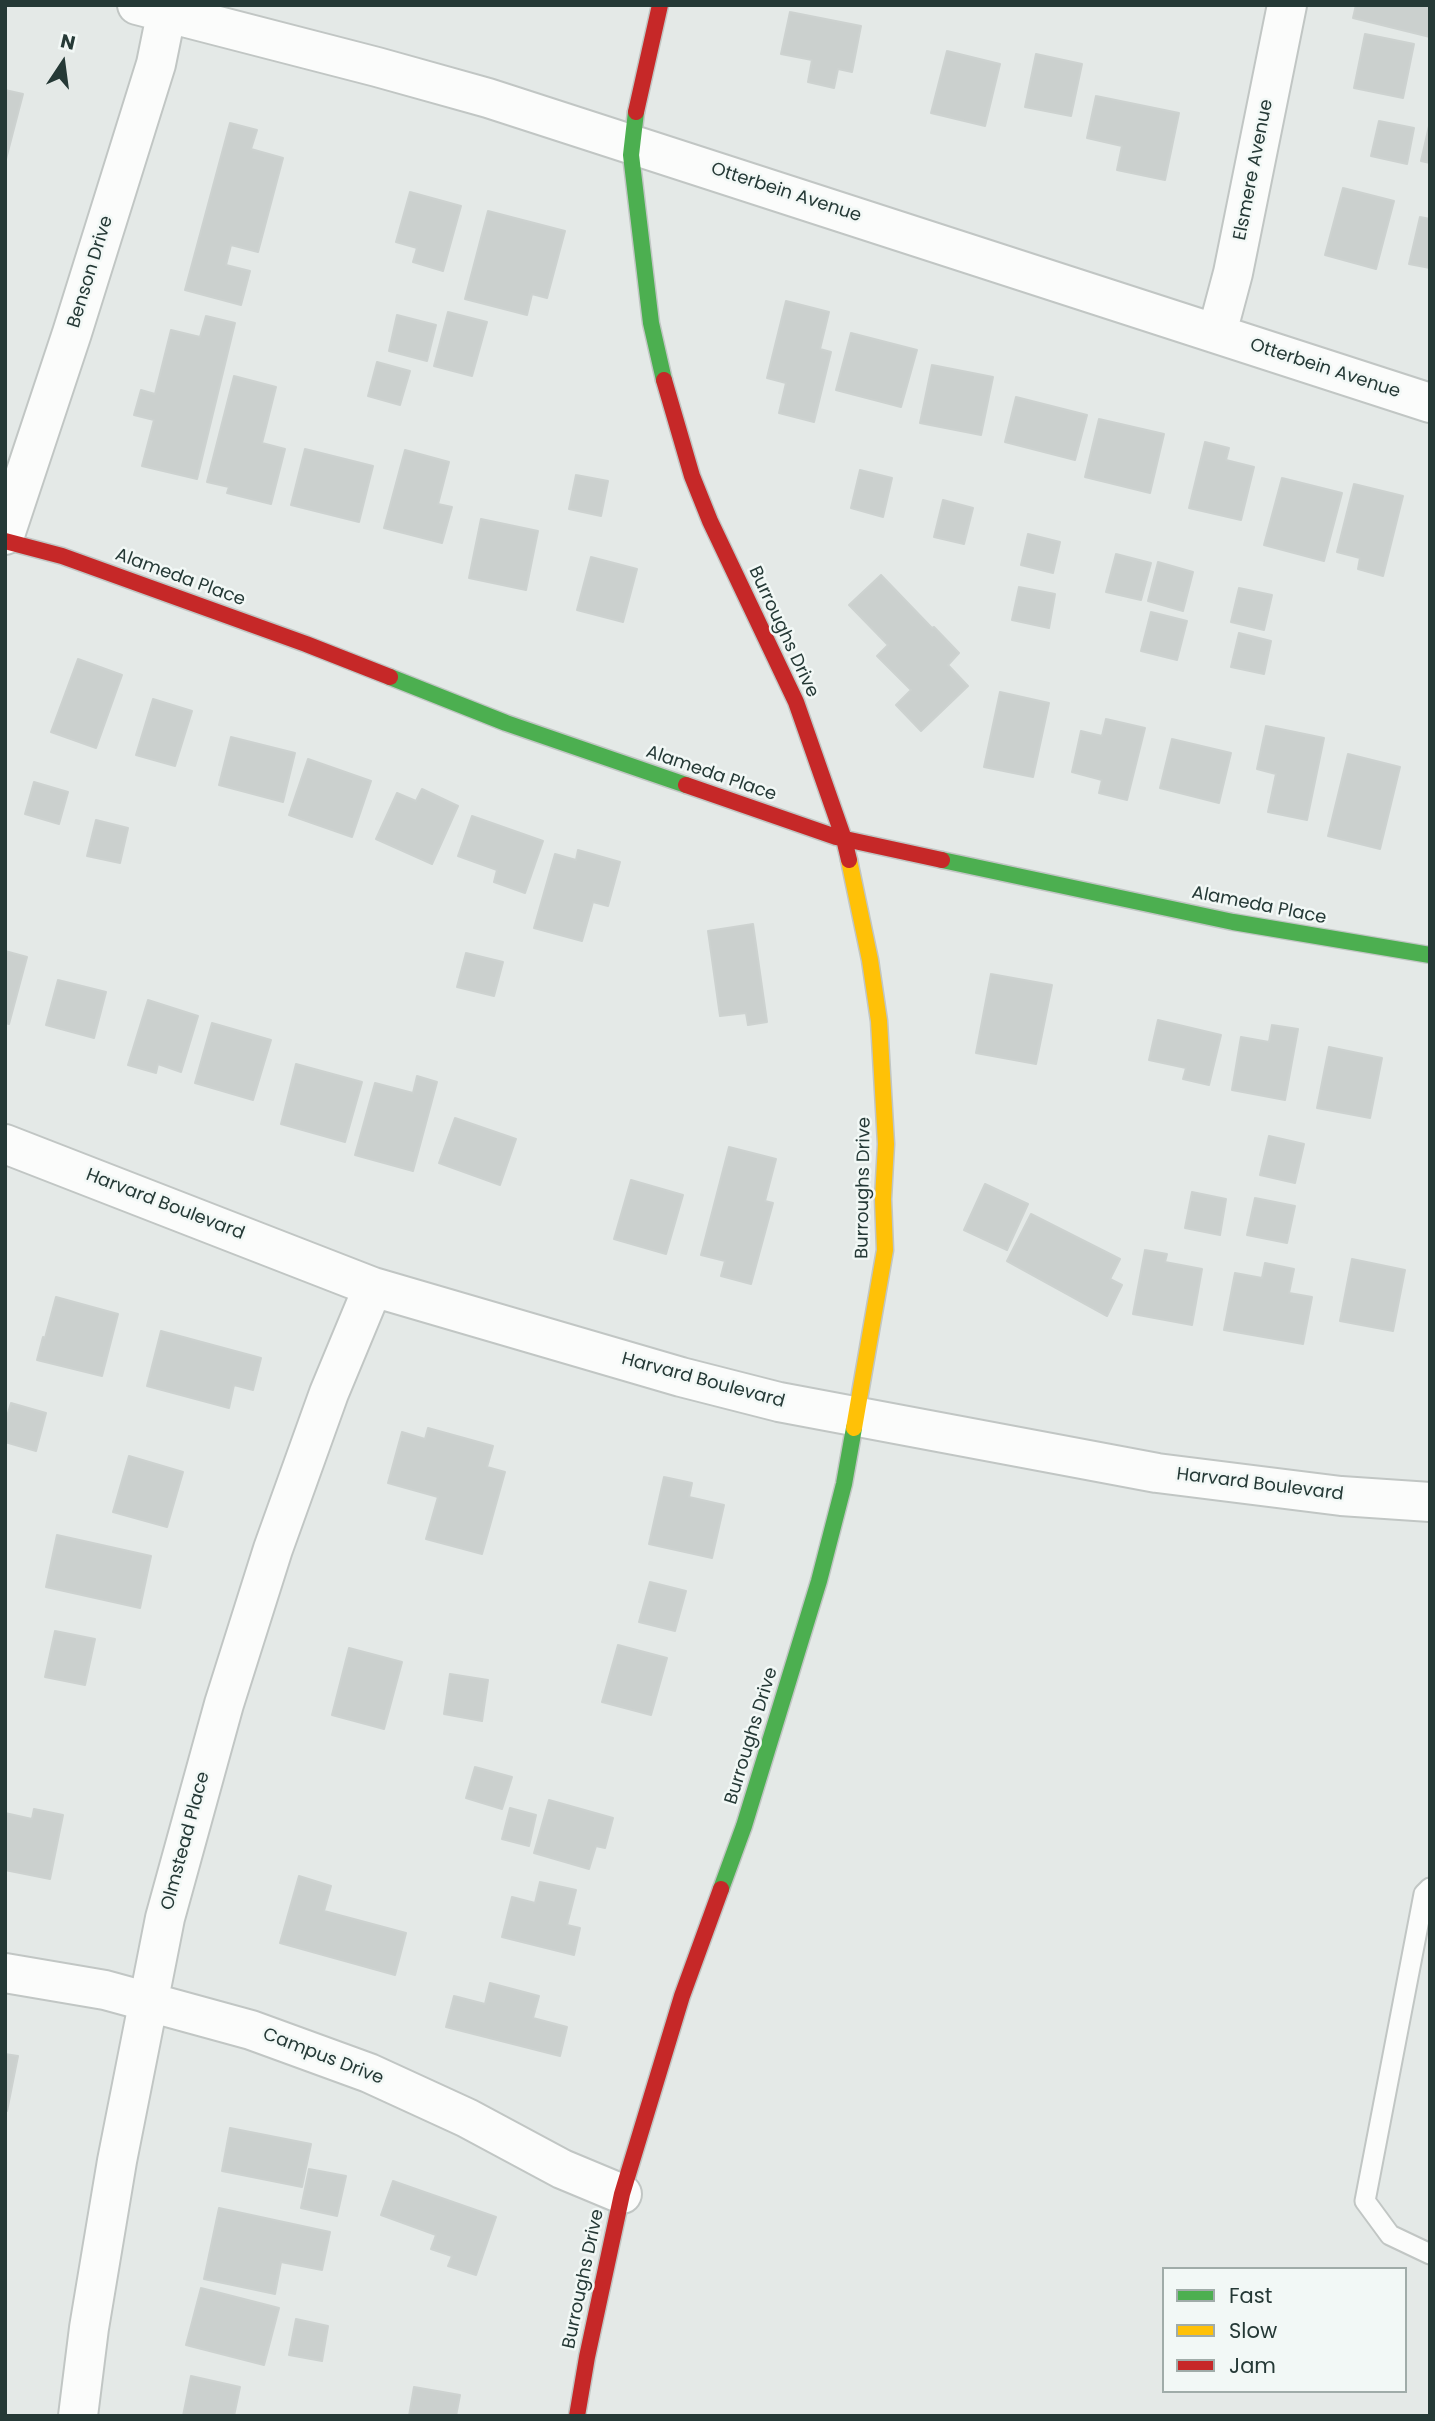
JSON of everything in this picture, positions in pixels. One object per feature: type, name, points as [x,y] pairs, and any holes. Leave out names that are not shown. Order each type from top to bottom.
[{"type":"street","name":"Burroughs Drive","points":[[577,2416],[622,2194],[682,1996],[744,1826],[820,1581],[844,1484],[885,1251],[883,1199],[886,1144],[879,1021],[870,960],[844,838],[796,702],[710,521],[692,476],[668,400],[651,323],[631,155],[635,116],[660,5]]},
{"type":"street","name":"Elsmere Avenue","points":[[1217,333],[1233,274],[1287,5]]},
{"type":"street","name":"Otterbein Avenue","points":[[157,8],[390,70],[632,143],[1430,403]]},
{"type":"street","name":"Benson Drive","points":[[5,535],[148,90],[157,8]]},
{"type":"street","name":"Alameda Place","points":[[5,541],[62,556],[306,644],[506,723],[844,838],[1233,922],[1430,955]]},
{"type":"street","name":"Harvard Boulevard","points":[[5,1144],[373,1287],[681,1377],[779,1402],[1157,1473],[1341,1496],[1430,1502]]},
{"type":"street","name":"Olmstead Place","points":[[78,2416],[89,2328],[115,2174],[165,1918],[228,1691],[273,1549],[324,1406],[373,1287]]},
{"type":"street","name":"Campus Drive","points":[[5,1973],[106,1990],[251,2030],[369,2073],[467,2118],[562,2169],[622,2194]]},
{"type":"lane","points":[[1430,1888],[1424,1894],[1365,2201],[1390,2235],[1430,2254]]},
{"type":"building","points":[[1356,5],[1430,5],[1430,37],[1353,18]]},
{"type":"building","points":[[790,12],[861,26],[852,72],[838,69],[834,88],[808,82],[812,60],[781,54]]},
{"type":"building","points":[[1365,34],[1414,44],[1403,98],[1354,88]]},
{"type":"building","points":[[947,51],[1000,64],[985,126],[931,113]]},
{"type":"building","points":[[1036,54],[1082,64],[1071,116],[1025,107]]},
{"type":"building","points":[[5,90],[23,94],[5,163]]},
{"type":"building","points":[[1096,96],[1179,113],[1165,180],[1117,170],[1122,146],[1087,138]]},
{"type":"building","points":[[1379,121],[1414,128],[1407,164],[1371,156]]},
{"type":"building","points":[[230,123],[257,130],[251,149],[283,158],[258,252],[231,245],[226,265],[250,271],[241,305],[185,290]]},
{"type":"building","points":[[1430,126],[1430,163],[1421,161]]},
{"type":"building","points":[[1343,188],[1394,201],[1376,269],[1325,255]]},
{"type":"building","points":[[410,192],[461,206],[443,271],[413,262],[417,248],[396,242]]},
{"type":"building","points":[[488,211],[565,231],[547,298],[532,294],[527,315],[465,299]]},
{"type":"building","points":[[1420,217],[1430,219],[1430,268],[1409,264]]},
{"type":"building","points":[[786,301],[829,312],[820,349],[831,352],[814,422],[779,413],[786,383],[767,378]]},
{"type":"building","points":[[448,312],[487,322],[472,376],[434,366]]},
{"type":"building","points":[[397,315],[436,325],[427,361],[389,351]]},
{"type":"building","points":[[206,316],[235,323],[197,479],[142,466],[154,420],[134,415],[141,390],[155,394],[171,330],[200,337]]},
{"type":"building","points":[[851,333],[917,350],[901,407],[836,390]]},
{"type":"building","points":[[377,362],[410,371],[400,405],[368,396]]},
{"type":"building","points":[[932,365],[993,377],[981,435],[920,423]]},
{"type":"building","points":[[234,376],[276,387],[262,443],[285,449],[271,504],[227,493],[229,487],[207,482]]},
{"type":"building","points":[[1016,397],[1087,415],[1075,460],[1005,442]]},
{"type":"building","points":[[1099,419],[1164,434],[1150,493],[1085,477]]},
{"type":"building","points":[[1205,442],[1229,448],[1226,460],[1254,467],[1241,520],[1189,508]]},
{"type":"building","points":[[305,449],[373,466],[359,522],[291,505]]},
{"type":"building","points":[[405,450],[449,462],[438,504],[452,507],[442,543],[384,528]]},
{"type":"building","points":[[860,470],[892,478],[883,517],[851,508]]},
{"type":"building","points":[[576,475],[608,481],[601,516],[569,509]]},
{"type":"building","points":[[1282,478],[1342,493],[1324,561],[1264,545]]},
{"type":"building","points":[[1354,484],[1403,496],[1383,576],[1358,569],[1360,558],[1337,552]]},
{"type":"building","points":[[943,500],[973,508],[964,544],[934,537]]},
{"type":"building","points":[[481,519],[538,531],[526,590],[469,578]]},
{"type":"building","points":[[1028,534],[1060,542],[1053,573],[1021,565]]},
{"type":"building","points":[[1116,554],[1151,563],[1141,600],[1106,592]]},
{"type":"building","points":[[591,557],[637,569],[623,622],[577,610]]},
{"type":"building","points":[[1158,562],[1193,572],[1183,611],[1148,601]]},
{"type":"building","points":[[881,575],[959,653],[948,665],[968,686],[921,731],[896,705],[911,690],[877,656],[888,645],[849,605]]},
{"type":"building","points":[[1019,587],[1055,594],[1049,628],[1012,620]]},
{"type":"building","points":[[1239,588],[1272,595],[1264,630],[1231,622]]},
{"type":"building","points":[[1151,612],[1187,621],[1177,660],[1141,651]]},
{"type":"building","points":[[1239,633],[1271,641],[1264,674],[1231,667]]},
{"type":"building","points":[[78,659],[122,675],[96,748],[51,732]]},
{"type":"building","points":[[1000,692],[1049,703],[1033,777],[984,767]]},
{"type":"building","points":[[153,699],[192,711],[175,766],[136,755]]},
{"type":"building","points":[[1106,719],[1145,728],[1127,800],[1099,793],[1102,780],[1072,772],[1081,731],[1102,736]]},
{"type":"building","points":[[1266,726],[1324,738],[1307,820],[1268,812],[1276,774],[1257,769]]},
{"type":"building","points":[[231,737],[295,753],[283,802],[219,785]]},
{"type":"building","points":[[1172,739],[1231,753],[1219,803],[1160,788]]},
{"type":"building","points":[[1348,754],[1400,767],[1380,849],[1328,836]]},
{"type":"building","points":[[308,759],[371,781],[352,837],[289,815]]},
{"type":"building","points":[[34,782],[68,792],[59,824],[25,814]]},
{"type":"building","points":[[422,789],[458,806],[432,864],[376,839],[397,793],[416,801]]},
{"type":"building","points":[[472,816],[543,841],[525,893],[494,882],[497,870],[458,856]]},
{"type":"building","points":[[96,820],[128,828],[120,863],[87,856]]},
{"type":"building","points":[[578,850],[620,862],[608,906],[593,902],[582,941],[534,928],[555,854],[576,860]]},
{"type":"building","points":[[753,924],[767,1022],[748,1025],[746,1013],[720,1016],[708,931]]},
{"type":"building","points":[[5,951],[27,957],[9,1024],[5,1023]]},
{"type":"building","points":[[466,953],[503,962],[494,996],[457,987]]},
{"type":"building","points":[[991,974],[1052,985],[1036,1064],[976,1053]]},
{"type":"building","points":[[58,980],[106,992],[94,1038],[46,1025]]},
{"type":"building","points":[[148,1000],[198,1016],[181,1072],[158,1064],[156,1073],[128,1065]]},
{"type":"building","points":[[1158,1020],[1221,1035],[1209,1085],[1183,1079],[1186,1068],[1149,1060]]},
{"type":"building","points":[[212,1023],[271,1040],[253,1100],[195,1083]]},
{"type":"building","points":[[1272,1025],[1298,1029],[1285,1100],[1232,1090],[1241,1037],[1269,1042]]},
{"type":"building","points":[[1329,1047],[1382,1058],[1370,1118],[1317,1108]]},
{"type":"building","points":[[296,1064],[362,1082],[345,1142],[281,1124]]},
{"type":"building","points":[[417,1076],[437,1082],[413,1171],[355,1155],[375,1083],[413,1093]]},
{"type":"building","points":[[455,1118],[516,1139],[500,1185],[439,1163]]},
{"type":"building","points":[[1269,1136],[1304,1144],[1295,1183],[1260,1175]]},
{"type":"building","points":[[729,1147],[776,1159],[765,1201],[773,1203],[751,1284],[721,1276],[725,1261],[701,1255]]},
{"type":"building","points":[[631,1180],[683,1195],[666,1254],[614,1239]]},
{"type":"building","points":[[985,1184],[1028,1204],[1007,1250],[964,1230]]},
{"type":"building","points":[[1192,1192],[1226,1199],[1220,1235],[1185,1228]]},
{"type":"building","points":[[1255,1198],[1295,1206],[1287,1243],[1247,1235]]},
{"type":"building","points":[[1031,1214],[1120,1259],[1110,1279],[1122,1285],[1107,1316],[1007,1261]]},
{"type":"building","points":[[1145,1250],[1167,1254],[1165,1262],[1202,1269],[1192,1325],[1133,1314]]},
{"type":"building","points":[[1352,1259],[1405,1270],[1393,1331],[1340,1321]]},
{"type":"building","points":[[1265,1263],[1294,1269],[1289,1293],[1312,1297],[1303,1344],[1224,1330],[1235,1273],[1262,1278]]},
{"type":"building","points":[[56,1297],[118,1314],[102,1376],[37,1360]]},
{"type":"building","points":[[161,1331],[261,1358],[253,1390],[234,1385],[229,1408],[147,1386]]},
{"type":"building","points":[[11,1403],[46,1413],[36,1451],[5,1442],[5,1423]]},
{"type":"building","points":[[428,1428],[493,1446],[487,1467],[505,1472],[482,1554],[426,1539],[438,1497],[388,1483],[402,1432],[425,1439]]},
{"type":"building","points":[[129,1456],[183,1472],[167,1527],[113,1512]]},
{"type":"building","points":[[664,1477],[692,1483],[689,1497],[724,1505],[712,1558],[649,1544]]},
{"type":"building","points":[[57,1535],[151,1556],[140,1608],[46,1587]]},
{"type":"building","points":[[650,1582],[686,1591],[675,1631],[639,1622]]},
{"type":"building","points":[[55,1631],[95,1639],[85,1685],[45,1677]]},
{"type":"building","points":[[618,1645],[667,1658],[651,1715],[602,1702]]},
{"type":"building","points":[[349,1648],[402,1662],[384,1729],[332,1715]]},
{"type":"building","points":[[450,1674],[488,1680],[482,1721],[444,1714]]},
{"type":"building","points":[[475,1767],[512,1777],[502,1809],[466,1798]]},
{"type":"building","points":[[549,1800],[613,1818],[605,1848],[596,1846],[589,1869],[534,1853]]},
{"type":"building","points":[[510,1808],[536,1815],[529,1846],[502,1839]]},
{"type":"building","points":[[34,1809],[63,1815],[50,1879],[5,1870],[5,1813],[32,1819]]},
{"type":"building","points":[[299,1876],[331,1886],[324,1911],[406,1933],[395,1975],[280,1943]]},
{"type":"building","points":[[540,1882],[576,1890],[567,1925],[580,1928],[574,1955],[502,1937],[512,1897],[535,1903]]},
{"type":"building","points":[[490,1983],[539,1996],[533,2018],[567,2027],[560,2056],[446,2027],[454,1996],[485,2004]]},
{"type":"building","points":[[5,2054],[18,2056],[7,2111],[5,2111]]},
{"type":"building","points":[[230,2128],[311,2144],[302,2187],[222,2171]]},
{"type":"building","points":[[309,2169],[346,2176],[337,2216],[301,2208]]},
{"type":"building","points":[[393,2181],[496,2217],[476,2275],[448,2266],[452,2256],[431,2249],[436,2235],[381,2215]]},
{"type":"building","points":[[219,2208],[330,2232],[322,2270],[281,2262],[275,2294],[204,2279]]},
{"type":"building","points":[[201,2288],[279,2308],[264,2365],[186,2345]]},
{"type":"building","points":[[296,2319],[328,2326],[322,2361],[289,2355]]},
{"type":"building","points":[[191,2376],[240,2387],[234,2416],[183,2416]]},
{"type":"building","points":[[414,2387],[460,2395],[456,2416],[409,2416]]},
{"type":"traffic: fast","points":[[636,112],[631,155],[651,323],[664,380]]},
{"type":"traffic: fast","points":[[390,677],[506,723],[686,785]]},
{"type":"traffic: fast","points":[[942,860],[1233,922],[1430,955]]},
{"type":"traffic: fast","points":[[721,1889],[744,1826],[819,1581],[844,1484],[854,1428]]},
{"type":"traffic: slow","points":[[849,860],[870,960],[879,1021],[886,1144],[883,1199],[885,1250],[854,1428]]},
{"type":"traffic: jam","points":[[636,112],[660,5]]},
{"type":"traffic: jam","points":[[664,380],[692,476],[710,521],[796,702],[849,860]]},
{"type":"traffic: jam","points":[[5,541],[62,556],[390,677]]},
{"type":"traffic: jam","points":[[686,785],[836,837],[942,860]]},
{"type":"traffic: jam","points":[[577,2416],[622,2194],[682,1996],[721,1889]]}]
